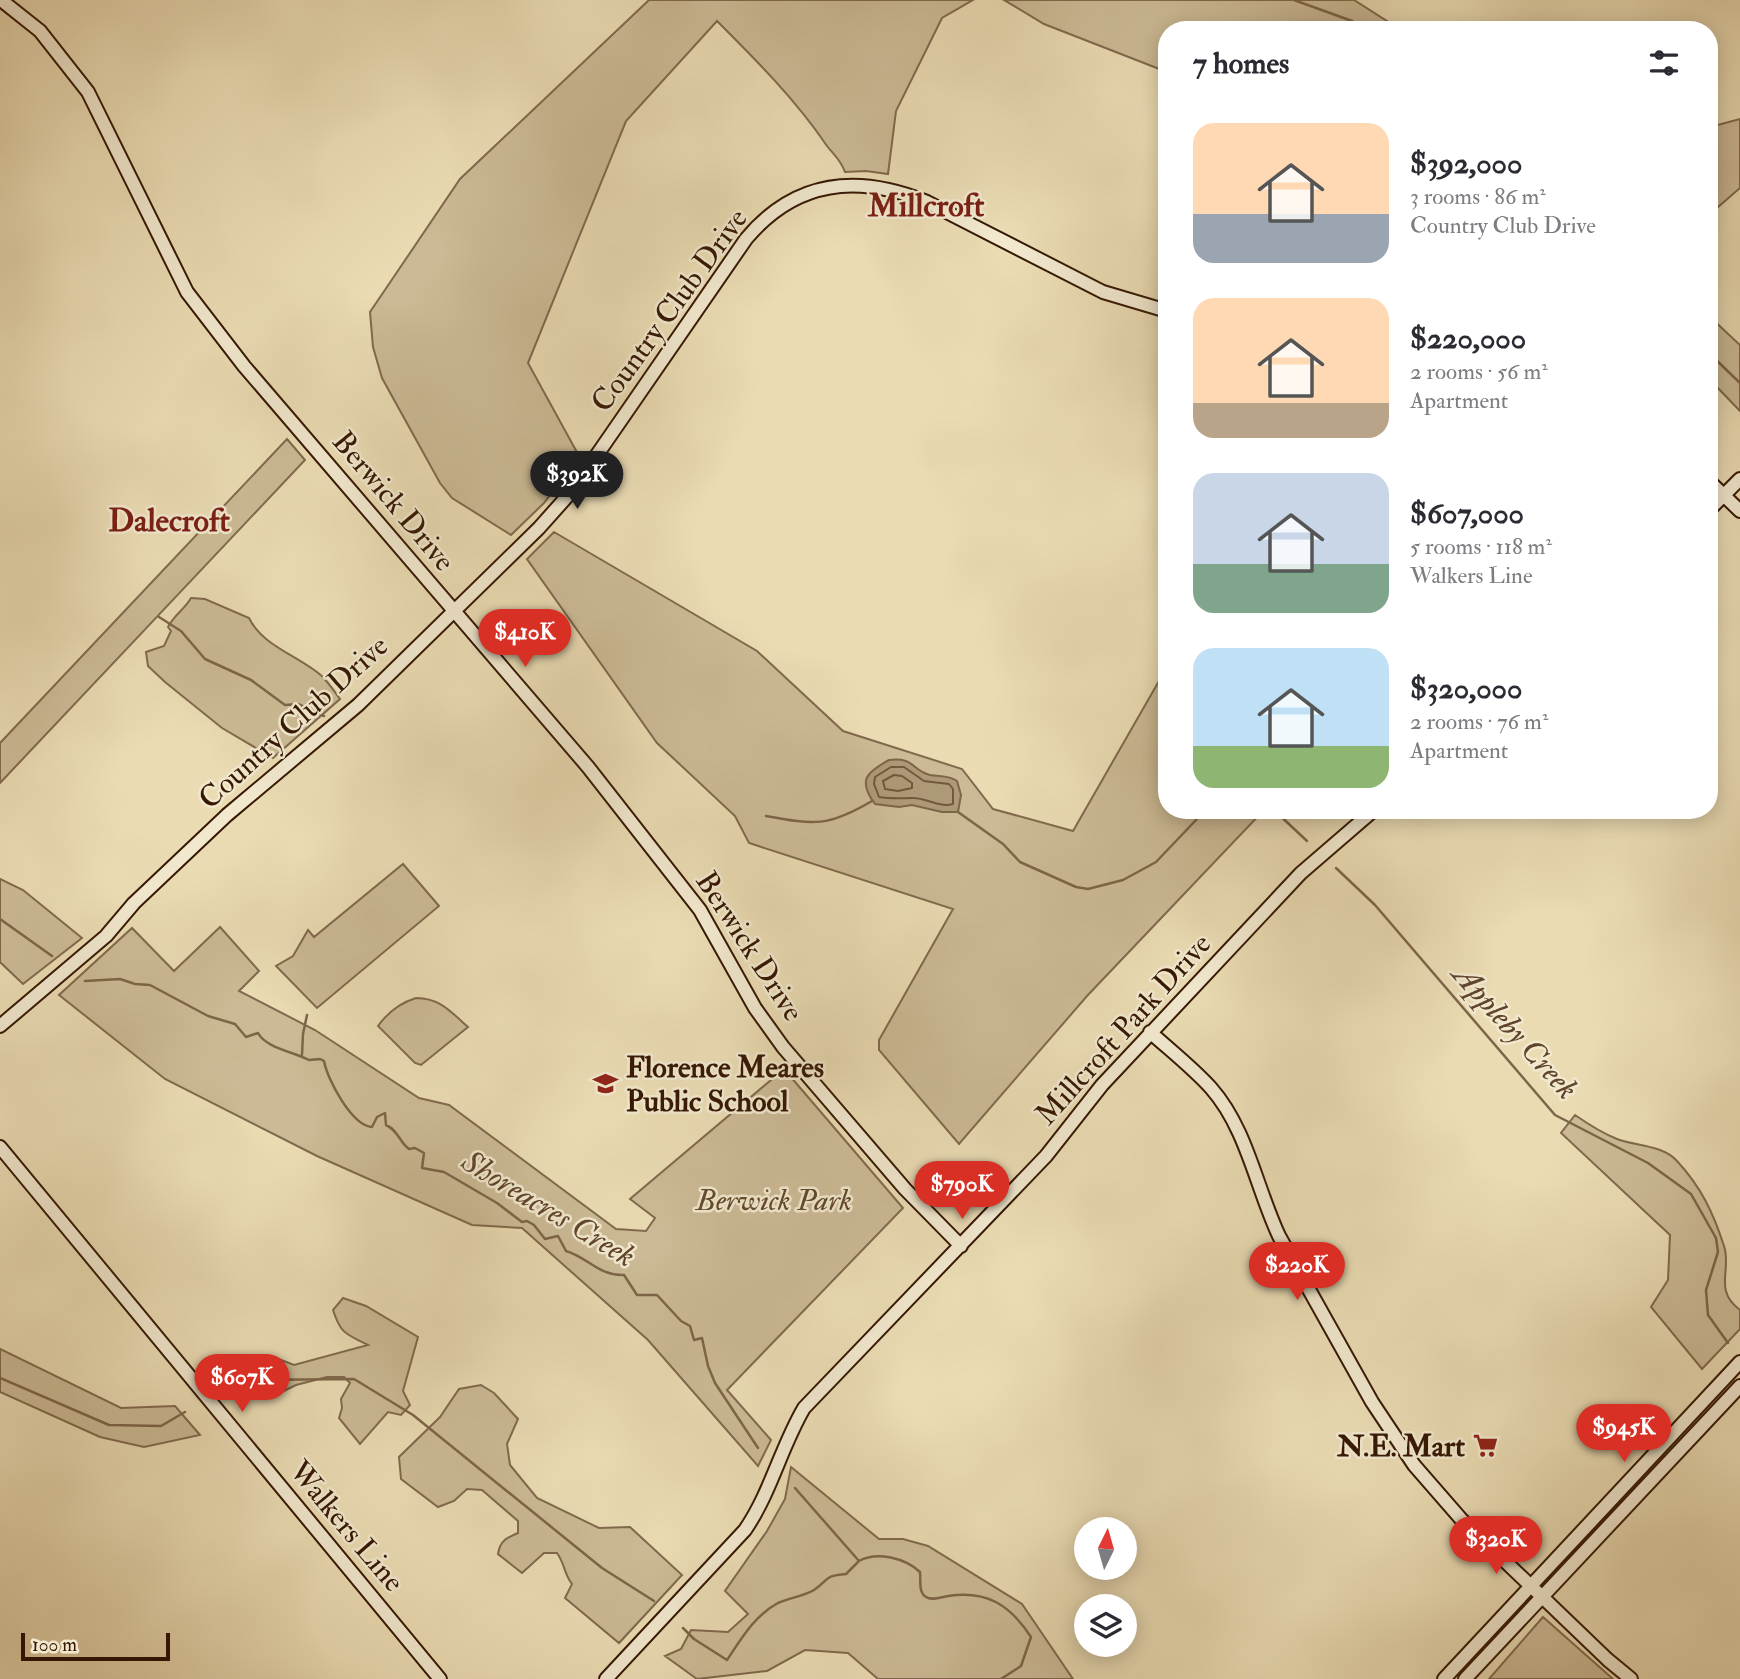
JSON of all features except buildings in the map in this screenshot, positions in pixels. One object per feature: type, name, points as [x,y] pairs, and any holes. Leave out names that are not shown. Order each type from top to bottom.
[{"type":"street","name":"Berwick Drive","points":[[1,0],[40,31],[88,92],[187,292],[244,366],[588,767],[693,900],[755,1008],[783,1046],[905,1189],[961,1246]]},
{"type":"street","name":"Country Club Drive","points":[[0,1026],[106,936],[135,903],[227,815],[358,705],[540,528],[572,491],[746,239],[779,209],[810,192],[849,185],[902,192],[927,202],[1102,292],[1158,309]]},
{"type":"street","points":[[1718,501],[1740,479]]},
{"type":"street","points":[[1718,491],[1740,511]]},
{"type":"street","name":"Millcroft Park Drive","points":[[606,1679],[745,1530],[758,1511],[792,1428],[804,1408],[1046,1156],[1102,1085],[1301,873],[1364,819]]},
{"type":"street","points":[[1150,1032],[1211,1088],[1231,1117],[1279,1236],[1372,1402],[1397,1440],[1448,1504],[1531,1588],[1631,1679]]},
{"type":"street","name":"Walkers Line","points":[[0,1147],[440,1679]]},
{"type":"street","points":[[1444,1679],[1740,1362]]},
{"type":"street","points":[[1465,1679],[1740,1386]]},
{"type":"green space","points":[[649,0],[973,0],[942,18],[896,111],[888,174],[845,172],[789,97],[717,21],[626,121],[528,363],[579,456],[544,503],[511,535],[452,498],[440,483],[382,378],[373,347],[370,312],[460,179]]},
{"type":"green space","points":[[1004,0],[1354,0],[1387,21],[1158,21],[1158,68],[1044,24]]},
{"type":"green space","points":[[1740,119],[1740,188],[1718,207],[1718,125]]},
{"type":"green space","points":[[1718,324],[1740,345],[1740,411],[1718,388]]},
{"type":"green space","points":[[287,439],[305,460],[0,783],[0,743]]},
{"type":"green space","points":[[554,532],[757,651],[843,731],[962,769],[993,809],[1073,831],[1158,683],[1158,819],[1255,819],[1087,996],[959,1144],[879,1050],[879,1040],[953,909],[749,843],[735,816],[657,743],[527,559]]},
{"type":"green space","points":[[191,598],[205,599],[249,618],[255,628],[273,644],[323,677],[340,699],[273,758],[222,728],[148,666],[146,652],[164,646],[171,631],[168,627]]},
{"type":"green space","points":[[403,864],[439,906],[317,1008],[276,966],[293,956],[308,930],[314,937]]},
{"type":"green space","points":[[0,879],[23,890],[82,938],[23,984],[0,962]]},
{"type":"green space","name":"Berwick Park","points":[[220,927],[259,971],[239,991],[315,1030],[419,1098],[449,1105],[616,1229],[646,1231],[655,1218],[630,1199],[784,1069],[903,1208],[727,1390],[771,1440],[758,1466],[648,1340],[522,1228],[472,1225],[317,1156],[165,1079],[59,995],[132,928],[174,971]]},
{"type":"green space","points":[[416,998],[439,1003],[468,1027],[421,1065],[415,1063],[378,1026],[395,1009]]},
{"type":"green space","points":[[1575,1115],[1617,1139],[1657,1149],[1671,1156],[1693,1180],[1705,1200],[1724,1246],[1725,1287],[1727,1295],[1740,1310],[1740,1329],[1702,1369],[1651,1307],[1668,1280],[1670,1235],[1561,1133]]},
{"type":"green space","points":[[343,1298],[366,1306],[418,1337],[403,1391],[410,1405],[401,1415],[388,1412],[360,1444],[339,1418],[341,1399],[350,1383],[344,1377],[327,1377],[296,1385],[282,1392],[261,1388],[238,1391],[226,1379],[227,1371],[271,1356],[294,1365],[368,1345],[350,1336],[339,1324],[333,1310]]},
{"type":"green space","points":[[0,1349],[121,1408],[175,1406],[200,1435],[144,1447],[100,1437],[0,1392]]},
{"type":"green space","points":[[481,1385],[494,1393],[518,1419],[507,1444],[510,1465],[537,1498],[599,1528],[630,1527],[682,1575],[619,1643],[565,1598],[572,1584],[557,1553],[544,1553],[522,1573],[498,1554],[504,1540],[518,1533],[518,1521],[482,1490],[467,1489],[454,1501],[438,1507],[401,1479],[399,1457],[440,1417],[459,1389]]},
{"type":"green space","points":[[791,1467],[879,1539],[903,1539],[928,1546],[1022,1604],[1073,1679],[878,1679],[848,1653],[805,1650],[767,1671],[697,1679],[665,1656],[681,1649],[691,1630],[728,1632],[748,1614],[725,1591],[767,1531],[785,1499]]},
{"type":"green space","points":[[1543,1617],[1613,1679],[1489,1679]]},
{"type":"water","points":[[889,760],[904,760],[924,773],[957,781],[961,795],[958,812],[942,812],[912,805],[899,807],[875,804],[866,789],[867,778]]},
{"type":"waterway","name":"Appleby Creek","points":[[1294,0],[1352,21]]},
{"type":"waterway","name":"Appleby Creek","points":[[1718,362],[1740,383]]},
{"type":"waterway","name":"Shoreacres Creek","points":[[159,617],[181,631],[205,659],[251,680],[285,705],[298,704],[324,716]]},
{"type":"waterway","name":"Appleby Creek","points":[[766,816],[821,822],[844,816],[872,801]]},
{"type":"waterway","name":"Appleby Creek","points":[[958,812],[1003,844],[1020,862],[1076,887],[1088,889],[1123,880],[1156,862],[1197,819]]},
{"type":"waterway","name":"Appleby Creek","points":[[1284,819],[1307,841]]},
{"type":"waterway","name":"Appleby Creek","points":[[1336,868],[1375,905],[1555,1115],[1648,1163],[1691,1194],[1716,1238],[1718,1252],[1706,1290],[1708,1315],[1728,1343]]},
{"type":"waterway","name":"Shoreacres Creek","points":[[0,919],[52,956]]},
{"type":"waterway","name":"Shoreacres Creek","points":[[85,981],[120,979],[150,985],[208,1016],[235,1024],[246,1037],[258,1033],[267,1042],[281,1049],[309,1060],[324,1061],[335,1090],[356,1119],[372,1127],[377,1117],[385,1113],[386,1125],[394,1130],[406,1146],[424,1153],[422,1168],[444,1172],[497,1203],[522,1222],[527,1221],[534,1225],[545,1239],[558,1236],[566,1251],[607,1273],[624,1275],[637,1295],[657,1295],[681,1321],[690,1326],[694,1340],[702,1338],[715,1383],[758,1448]]},
{"type":"waterway","name":"Shoreacres Creek","points":[[302,1055],[307,1015]]},
{"type":"waterway","name":"Shoreacres Creek","points":[[0,1378],[109,1425],[161,1426],[185,1412]]},
{"type":"waterway","name":"Shoreacres Creek","points":[[232,1386],[243,1380],[354,1379],[413,1415],[602,1568],[654,1601]]},
{"type":"waterway","name":"Shoreacres Creek","points":[[795,1488],[859,1561],[882,1556],[899,1560],[920,1572],[921,1589],[923,1595],[928,1598],[974,1595],[996,1602],[1015,1616],[1031,1637],[1021,1666],[1001,1679]]},
{"type":"waterway","name":"Shoreacres Creek","points":[[683,1628],[694,1639],[727,1660],[762,1614],[782,1601],[810,1592],[830,1577],[846,1574],[859,1561]]},
{"type":"place","name":"Florence Meares Public School","points":[[606,1084]]},
{"type":"place","name":"N.E. Mart","points":[[1485,1446]]},
{"type":"district","name":"Millcroft","points":[[926,205]]},
{"type":"district","name":"Dalecroft","points":[[169,520]]}]
